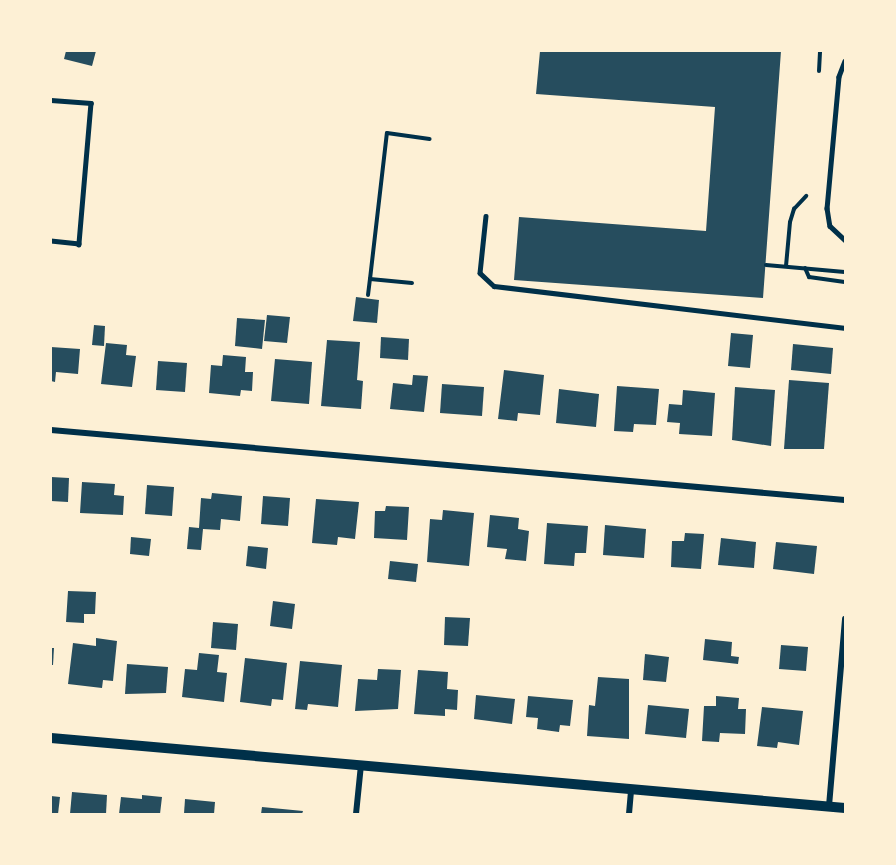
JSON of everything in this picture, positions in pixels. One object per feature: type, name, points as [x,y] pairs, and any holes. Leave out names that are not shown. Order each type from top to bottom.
[{"type":"street","points":[[51,430],[845,500]]},
{"type":"street","points":[[829,806],[845,619]]},
{"type":"street","points":[[51,738],[845,808]]},
{"type":"street","points":[[356,814],[361,765]]},
{"type":"street","points":[[629,814],[632,789]]},
{"type":"lane","points":[[845,61],[839,77],[827,208],[830,226],[845,240]]},
{"type":"lane","points":[[51,100],[91,103],[79,244],[51,241]]},
{"type":"lane","points":[[486,216],[480,273],[494,286],[845,328]]},
{"type":"path","points":[[819,71],[820,51]]},
{"type":"path","points":[[369,295],[387,133],[430,139]]},
{"type":"path","points":[[786,266],[790,222],[794,208],[806,196]]},
{"type":"path","points":[[766,265],[845,272]]},
{"type":"path","points":[[805,268],[809,277],[845,282]]},
{"type":"path","points":[[370,279],[412,283]]},
{"type":"building","points":[[66,51],[96,51],[92,66],[64,59]]},
{"type":"building","points":[[540,51],[781,51],[763,298],[514,280],[519,217],[706,231],[715,107],[536,94]]},
{"type":"building","points":[[356,297],[379,300],[377,323],[353,321]]},
{"type":"building","points":[[267,315],[290,317],[287,343],[264,341]]},
{"type":"building","points":[[237,318],[265,320],[262,349],[235,346]]},
{"type":"building","points":[[94,325],[105,326],[104,346],[92,345]]},
{"type":"building","points":[[731,333],[753,335],[750,368],[728,366]]},
{"type":"building","points":[[381,337],[409,339],[408,360],[380,358]]},
{"type":"building","points":[[327,340],[360,342],[357,380],[363,381],[361,409],[321,406]]},
{"type":"building","points":[[106,343],[127,345],[126,355],[136,356],[132,387],[101,384]]},
{"type":"building","points":[[793,344],[833,348],[831,374],[791,370]]},
{"type":"building","points":[[51,347],[80,349],[78,374],[56,372],[55,382],[51,381]]},
{"type":"building","points":[[223,355],[246,357],[245,372],[253,372],[252,391],[241,390],[240,396],[209,393],[211,365],[222,366]]},
{"type":"building","points":[[275,359],[312,362],[309,404],[271,401]]},
{"type":"building","points":[[158,361],[187,363],[185,392],[156,390]]},
{"type":"building","points":[[504,370],[544,375],[540,415],[518,413],[517,421],[498,419]]},
{"type":"building","points":[[413,375],[428,376],[424,412],[390,409],[393,383],[412,385]]},
{"type":"building","points":[[789,380],[829,383],[824,449],[784,449]]},
{"type":"building","points":[[442,384],[484,387],[482,416],[440,413]]},
{"type":"building","points":[[617,386],[659,389],[656,425],[634,424],[633,432],[614,431]]},
{"type":"building","points":[[735,387],[775,390],[771,446],[732,440]]},
{"type":"building","points":[[559,389],[599,394],[596,427],[556,423]]},
{"type":"building","points":[[683,390],[715,393],[712,436],[679,434],[680,423],[667,422],[669,404],[682,405]]},
{"type":"building","points":[[51,477],[69,478],[68,502],[51,501]]},
{"type":"building","points":[[82,482],[115,484],[114,495],[124,496],[123,515],[80,513]]},
{"type":"building","points":[[147,485],[174,487],[172,516],[145,514]]},
{"type":"building","points":[[212,493],[242,496],[240,521],[221,519],[220,530],[203,529],[201,550],[187,549],[189,527],[199,528],[201,498],[211,499]]},
{"type":"building","points":[[263,496],[290,498],[288,526],[261,524]]},
{"type":"building","points":[[316,499],[359,502],[355,539],[338,537],[337,545],[312,543]]},
{"type":"building","points":[[386,506],[409,507],[407,540],[374,538],[375,511],[385,511]]},
{"type":"building","points":[[443,510],[474,513],[469,566],[427,562],[430,519],[442,520]]},
{"type":"building","points":[[490,515],[519,518],[518,529],[529,531],[526,561],[505,559],[507,549],[487,547]]},
{"type":"building","points":[[547,523],[588,526],[586,553],[575,553],[574,566],[544,564]]},
{"type":"building","points":[[605,525],[646,529],[644,558],[603,555]]},
{"type":"building","points":[[685,533],[704,534],[701,569],[671,567],[672,541],[684,541]]},
{"type":"building","points":[[131,537],[151,539],[149,556],[130,554]]},
{"type":"building","points":[[721,538],[756,542],[754,568],[718,565]]},
{"type":"building","points":[[776,542],[817,546],[814,574],[773,569]]},
{"type":"building","points":[[248,546],[268,548],[266,569],[246,566]]},
{"type":"building","points":[[390,561],[418,564],[416,582],[388,579]]},
{"type":"building","points":[[68,591],[96,592],[95,614],[84,614],[84,623],[66,622]]},
{"type":"building","points":[[273,601],[295,604],[292,629],[270,626]]},
{"type":"building","points":[[445,617],[470,618],[468,646],[444,645]]},
{"type":"building","points":[[213,622],[238,624],[236,650],[211,648]]},
{"type":"building","points":[[96,638],[117,641],[113,681],[103,680],[102,688],[68,684],[73,643],[96,646]]},
{"type":"building","points":[[705,639],[732,642],[731,656],[739,657],[738,664],[703,660]]},
{"type":"building","points":[[781,645],[808,647],[806,671],[779,669]]},
{"type":"building","points":[[51,648],[54,648],[53,665],[51,665]]},
{"type":"building","points":[[199,653],[219,655],[217,672],[227,673],[224,702],[182,697],[185,669],[197,670]]},
{"type":"building","points":[[645,654],[669,657],[666,682],[643,680]]},
{"type":"building","points":[[245,658],[287,663],[283,700],[272,699],[271,706],[240,702]]},
{"type":"building","points":[[300,661],[342,665],[338,707],[308,704],[307,710],[295,709]]},
{"type":"building","points":[[127,664],[168,667],[166,693],[125,694]]},
{"type":"building","points":[[378,669],[401,670],[398,709],[355,711],[358,679],[377,680]]},
{"type":"building","points":[[418,670],[448,672],[447,689],[458,690],[457,710],[445,709],[445,716],[414,714]]},
{"type":"building","points":[[598,677],[629,679],[629,739],[587,736],[589,705],[595,706]]},
{"type":"building","points":[[476,695],[515,699],[512,724],[474,719]]},
{"type":"building","points":[[528,696],[573,700],[570,726],[560,725],[559,732],[537,729],[538,718],[526,717]]},
{"type":"building","points":[[716,696],[739,698],[738,709],[746,709],[745,734],[720,733],[719,742],[702,741],[704,706],[716,706]]},
{"type":"building","points":[[648,705],[689,709],[686,738],[645,734]]},
{"type":"building","points":[[762,707],[803,711],[799,745],[778,742],[777,748],[757,746]]},
{"type":"building","points":[[72,792],[107,795],[106,814],[70,814]]},
{"type":"building","points":[[142,795],[162,797],[160,814],[119,814],[121,797],[142,799]]},
{"type":"building","points":[[51,796],[60,797],[58,814],[51,814]]},
{"type":"building","points":[[185,799],[215,802],[214,814],[184,814]]},
{"type":"building","points":[[262,807],[303,811],[302,814],[261,814]]}]
